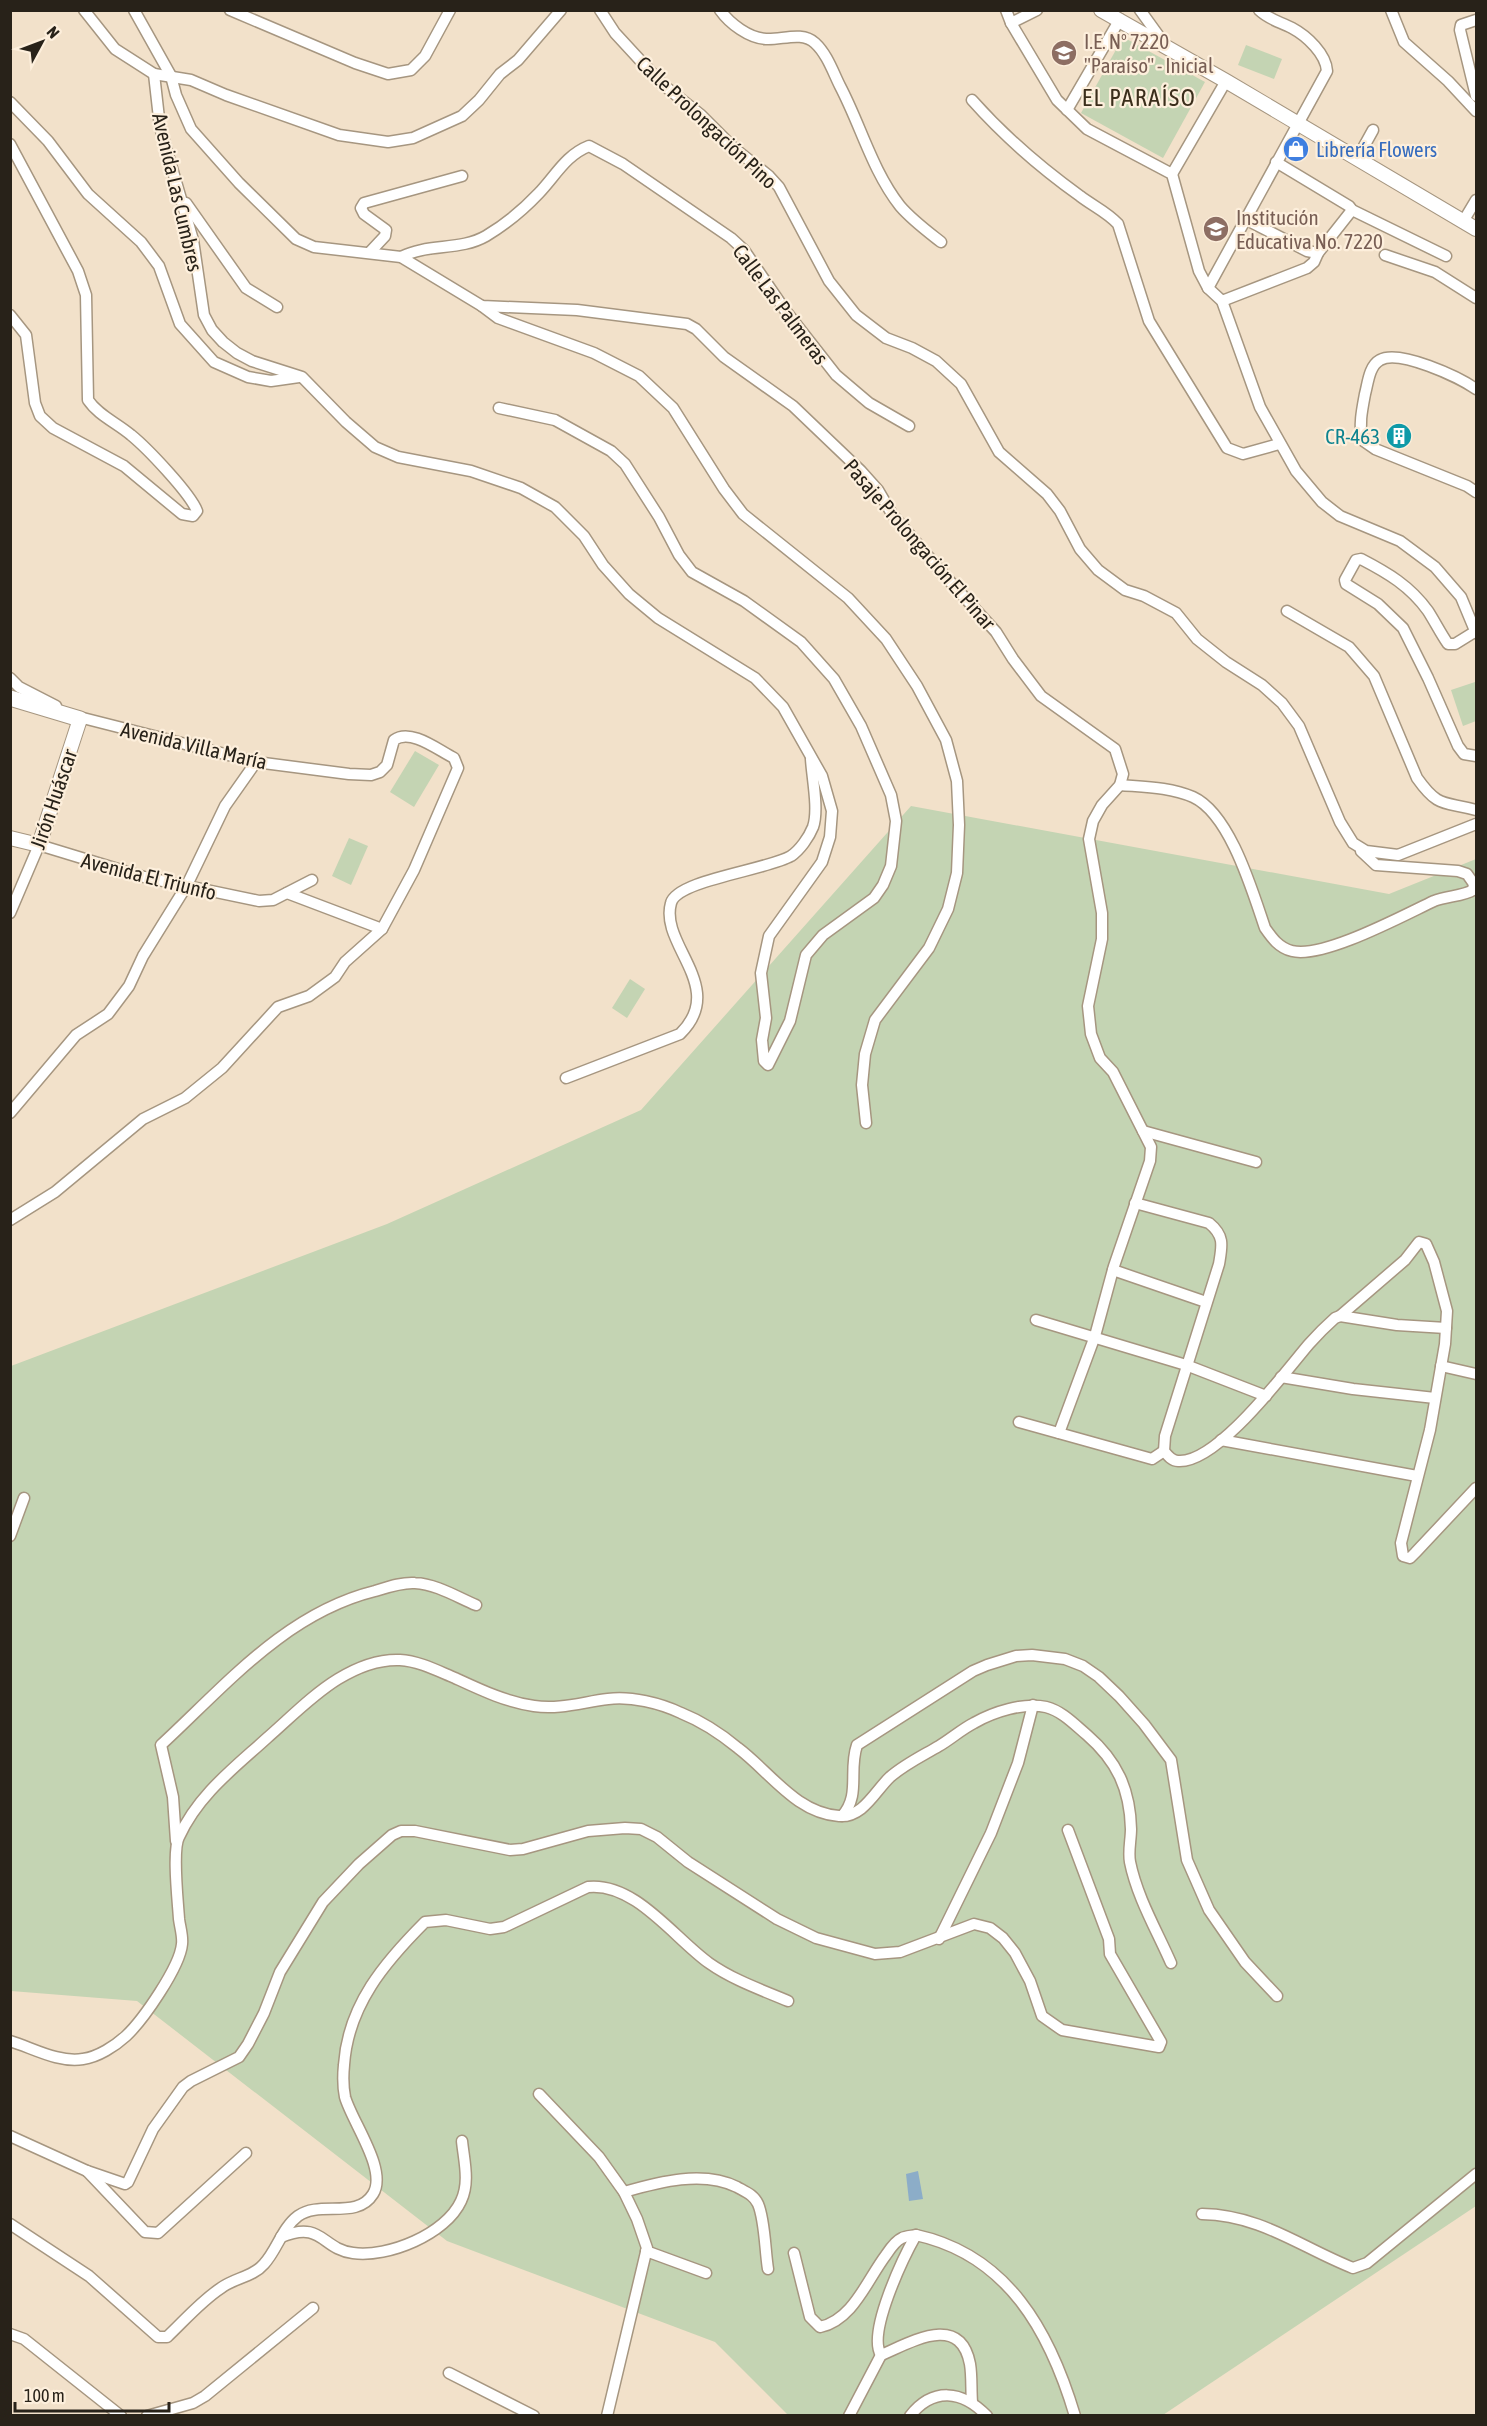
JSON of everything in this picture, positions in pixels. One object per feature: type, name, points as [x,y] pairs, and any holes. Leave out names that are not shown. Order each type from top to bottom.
[{"type":"main road","name":"Avenida Villa María","points":[[10,698],[80,718]]},
{"type":"street","points":[[84,10],[116,49],[154,74],[191,80],[226,95],[339,135],[388,142],[413,138],[462,116],[500,74],[518,60],[561,10]]},
{"type":"street","points":[[134,10],[171,76],[176,95],[191,129],[239,183],[296,239],[314,247],[401,257],[498,318],[594,353],[639,376],[673,408],[724,489],[743,514],[848,598],[886,639],[917,686],[946,740],[957,781],[959,825],[957,873],[948,909],[929,948],[876,1020],[865,1054],[862,1085],[866,1123]]},
{"type":"street","points":[[230,10],[388,75],[411,70],[425,56],[450,10]]},
{"type":"street","name":"Calle Prolongación Pino","points":[[600,10],[615,33],[662,84],[701,115],[734,148],[779,187],[829,281],[856,315],[886,338],[936,361],[961,384],[999,452],[1047,494],[1060,511],[1080,549],[1098,570],[1125,590],[1144,596],[1176,613],[1197,639],[1226,662],[1262,685],[1282,703],[1299,726],[1340,822],[1353,843],[1376,865],[1458,871],[1467,874],[1474,884],[1473,890],[1468,893],[1446,896],[1358,938],[1307,952],[1293,952],[1273,939],[1265,928],[1223,825],[1210,808],[1194,797],[1166,788],[1120,785]]},
{"type":"street","points":[[720,10],[737,27],[754,36],[765,39],[804,37],[813,41],[823,51],[855,116],[868,153],[885,184],[900,206],[921,227],[941,242]]},
{"type":"street","points":[[1006,10],[1011,23],[1057,100],[1087,129],[1172,174]]},
{"type":"street","points":[[1011,23],[1037,10]]},
{"type":"street","points":[[1101,10],[1120,19],[1476,229]]},
{"type":"street","points":[[1140,10],[1166,46]]},
{"type":"street","points":[[1208,288],[1327,71],[1324,58],[1302,34],[1278,23],[1259,10]]},
{"type":"street","points":[[1391,10],[1404,42],[1448,81],[1476,111]]},
{"type":"street","points":[[1068,110],[1120,19]]},
{"type":"street","points":[[1476,20],[1461,25],[1472,58],[1476,96]]},
{"type":"street","name":"Avenida Las Cumbres","points":[[154,74],[160,127],[193,240],[204,315],[212,330],[237,353],[252,361],[302,377],[364,439],[375,447],[398,457],[471,471],[521,488],[555,507],[584,536],[603,565],[638,601],[658,618],[754,678],[783,707],[822,776],[832,812],[830,837],[822,861],[769,936],[761,973],[766,1018],[762,1040],[764,1061],[768,1065],[790,1022],[806,955],[823,935],[874,898],[883,885],[891,866],[896,821],[891,795],[861,726],[834,679],[801,642],[744,602],[692,572],[679,555],[659,517],[625,464],[611,451],[555,420],[499,408]]},
{"type":"street","points":[[1226,81],[1172,174],[1199,271],[1208,288],[1222,301],[1260,407],[1296,471],[1322,502],[1340,516],[1400,540],[1435,567],[1461,597],[1476,632],[1455,645],[1448,644],[1429,613],[1400,581],[1361,559],[1356,560],[1345,580],[1346,584],[1378,604],[1403,628],[1413,645],[1458,746],[1464,754],[1476,756]]},
{"type":"street","points":[[972,100],[1010,140],[1082,198],[1107,213],[1118,224],[1149,321],[1227,448],[1243,454],[1279,444]]},
{"type":"street","points":[[10,102],[48,141],[88,194],[141,242],[159,266],[180,324],[214,362],[256,378],[272,381],[302,377]]},
{"type":"street","points":[[1357,159],[1372,130]]},
{"type":"street","points":[[10,144],[78,272],[86,295],[88,400],[94,409],[132,435],[161,464],[184,493],[193,500],[197,511],[193,516],[182,514],[124,466],[53,428],[40,416],[35,403],[26,335],[22,327],[10,315]]},
{"type":"street","name":"Calle Las Palmeras","points":[[401,257],[415,250],[467,243],[483,238],[512,220],[541,191],[570,156],[589,146],[622,164],[731,238],[744,250],[785,310],[836,375],[870,403],[909,426]]},
{"type":"street","points":[[1276,162],[1352,210],[1411,236],[1446,256]]},
{"type":"street","points":[[370,252],[385,236],[386,230],[364,214],[362,208],[364,204],[462,176]]},
{"type":"street","points":[[181,195],[246,288],[277,307]]},
{"type":"street","points":[[1464,220],[1476,200]]},
{"type":"street","points":[[1222,301],[1307,268],[1314,262],[1318,253],[1352,210]]},
{"type":"street","points":[[1245,219],[1307,251],[1318,253]]},
{"type":"street","points":[[1385,255],[1435,272],[1476,298]]},
{"type":"street","name":"Pasaje Prolongación El Pinar","points":[[482,306],[577,310],[687,324],[696,329],[724,357],[793,406],[861,471],[878,490],[892,514],[996,632],[1041,696],[1115,749],[1123,774],[1120,785]]},
{"type":"street","points":[[1476,389],[1416,361],[1392,357],[1381,359],[1371,371],[1360,424],[1362,440],[1375,449],[1476,492]]},
{"type":"street","points":[[1287,611],[1348,647],[1374,676],[1417,778],[1427,792],[1443,804],[1476,810]]},
{"type":"street","points":[[10,678],[19,687],[80,718]]},
{"type":"street","name":"Avenida Villa María","points":[[80,718],[140,731],[256,762],[349,774],[371,775],[380,772],[387,765],[394,740],[407,736],[454,758],[458,764],[448,795],[414,870],[382,929]]},
{"type":"street","name":"Jirón Huáscar","points":[[10,913],[39,845],[80,718]]},
{"type":"street","points":[[566,1078],[680,1035],[687,1027],[692,1019],[696,996],[695,980],[671,922],[672,898],[686,887],[765,866],[791,855],[806,841],[814,825],[810,753]]},
{"type":"street","points":[[10,1113],[50,1069],[76,1035],[108,1014],[129,986],[143,956],[187,885],[225,807],[256,762]]},
{"type":"street","points":[[1059,1433],[1095,1336],[1113,1270],[1150,1161],[1151,1147],[1113,1072],[1100,1058],[1091,1034],[1088,1006],[1102,939],[1102,913],[1089,839],[1093,821],[1102,805],[1120,785]]},
{"type":"street","points":[[1353,843],[1366,851],[1398,855],[1476,824]]},
{"type":"street","name":"Avenida El Triunfo","points":[[10,838],[144,877],[259,901],[273,900],[312,880]]},
{"type":"street","points":[[10,1220],[55,1192],[143,1119],[185,1098],[222,1068],[272,1012],[278,1007],[309,996],[335,977],[345,962],[382,929],[287,893]]},
{"type":"street","points":[[1143,1131],[1256,1162]]},
{"type":"street","points":[[1135,1203],[1209,1223],[1218,1231],[1223,1241],[1219,1264],[1165,1436],[1164,1451],[1171,1459],[1182,1461],[1200,1456],[1221,1440],[1266,1396],[1311,1341],[1405,1260],[1419,1242],[1426,1244],[1434,1262],[1447,1311],[1441,1366],[1430,1430],[1401,1543],[1403,1556],[1410,1558],[1476,1488]]},
{"type":"street","points":[[1113,1270],[1206,1302]]},
{"type":"street","points":[[1340,1316],[1396,1325],[1446,1328]]},
{"type":"street","points":[[1036,1320],[1186,1365],[1266,1396]]},
{"type":"street","points":[[1441,1366],[1476,1374]]},
{"type":"street","points":[[1281,1377],[1353,1389],[1435,1398]]},
{"type":"street","points":[[1019,1422],[1152,1459],[1164,1451]]},
{"type":"street","points":[[1221,1440],[1417,1476]]},
{"type":"street","points":[[10,1536],[24,1498]]},
{"type":"street","points":[[10,2041],[61,2059],[83,2060],[101,2053],[127,2035],[160,1992],[175,1966],[182,1944],[173,1797],[161,1745],[254,1656],[296,1626],[333,1606],[363,1594],[400,1584],[416,1583],[430,1586],[476,1605]]},
{"type":"street","points":[[841,1816],[850,1806],[853,1790],[852,1767],[857,1745],[973,1671],[1000,1660],[1024,1656],[1065,1659],[1083,1666],[1119,1696],[1171,1760],[1187,1860],[1209,1910],[1245,1962],[1277,1996]]},
{"type":"street","points":[[176,1841],[216,1784],[307,1702],[335,1681],[379,1661],[403,1660],[430,1667],[499,1698],[535,1706],[551,1708],[615,1698],[654,1704],[680,1712],[705,1725],[738,1748],[799,1802],[832,1816],[848,1817],[862,1808],[896,1773],[974,1722],[1002,1711],[1033,1705],[1048,1707],[1062,1713],[1098,1744],[1119,1771],[1125,1786],[1130,1816],[1130,1864],[1137,1886],[1171,1963]]},
{"type":"street","points":[[938,1939],[991,1833],[1018,1763],[1033,1705]]},
{"type":"street","points":[[10,2136],[87,2171],[125,2184],[131,2180],[153,2129],[183,2087],[191,2080],[239,2057],[264,2013],[280,1972],[332,1892],[392,1835],[401,1831],[510,1850],[523,1849],[588,1831],[641,1829],[657,1837],[688,1862],[777,1920],[816,1938],[875,1954],[900,1952],[974,1924],[990,1928],[1003,1938],[1015,1953],[1030,1981],[1039,2009],[1051,2024],[1062,2031],[1160,2046],[1161,2042],[1110,1954],[1109,1939],[1068,1830]]},
{"type":"street","points":[[10,2224],[89,2276],[158,2337],[162,2338],[167,2337],[220,2288],[263,2266],[297,2217],[310,2210],[358,2207],[372,2196],[378,2184],[376,2169],[345,2096],[345,2049],[355,2017],[369,1987],[382,1967],[425,1922],[446,1920],[490,1929],[504,1927],[588,1887],[600,1886],[633,1898],[709,1963],[734,1978],[788,2001]]},
{"type":"street","points":[[539,2094],[599,2157],[624,2192],[647,2248],[607,2415]]},
{"type":"street","points":[[281,2237],[307,2230],[350,2253],[364,2254],[394,2249],[422,2238],[441,2225],[461,2201],[466,2178],[462,2141]]},
{"type":"street","points":[[87,2171],[146,2232],[153,2234],[158,2233],[246,2153]]},
{"type":"street","points":[[1202,2214],[1215,2214],[1257,2223],[1353,2268],[1368,2263],[1476,2174]]},
{"type":"street","points":[[624,2192],[649,2185],[707,2177],[719,2179],[749,2193],[760,2208],[768,2269]]},
{"type":"street","points":[[794,2253],[810,2317],[820,2327],[831,2325],[852,2307],[870,2276],[895,2242],[903,2237],[916,2235],[939,2240],[959,2248],[992,2269],[1025,2304],[1048,2343],[1076,2415]]},
{"type":"street","points":[[881,2355],[876,2341],[880,2326],[898,2273],[916,2235]]},
{"type":"street","points":[[646,2251],[706,2273]]},
{"type":"street","points":[[147,2415],[193,2403],[205,2396],[313,2308]]},
{"type":"street","points":[[849,2415],[881,2355],[938,2333],[947,2335],[958,2342],[970,2363],[972,2402]]},
{"type":"street","points":[[10,2334],[24,2339],[121,2415]]},
{"type":"street","points":[[449,2373],[534,2415]]},
{"type":"street","points":[[910,2415],[928,2399],[944,2395],[961,2397],[972,2402],[987,2415]]},
{"type":"green space","points":[[1123,37],[1205,82],[1163,158],[1081,113]]},
{"type":"green space","points":[[1246,45],[1282,59],[1274,79],[1238,65]]},
{"type":"green space","points":[[1475,682],[1476,721],[1463,726],[1451,690]]},
{"type":"green space","points":[[415,751],[439,765],[414,807],[390,792]]},
{"type":"green space","points":[[911,806],[1389,894],[1476,859],[1476,2206],[1163,2415],[788,2415],[715,2342],[447,2241],[137,2001],[11,1991],[11,1366],[387,1224],[641,1110]]},
{"type":"green space","points":[[349,838],[368,846],[351,885],[332,876]]},
{"type":"green space","points":[[630,979],[645,989],[627,1018],[612,1008]]},
{"type":"water","points":[[918,2171],[923,2199],[909,2201],[906,2174]]},
{"type":"place","name":"I.E. N° 7220 \"Paraíso\" - Inicial","points":[[1064,53]]},
{"type":"place","name":"Librería Flowers","points":[[1296,149]]},
{"type":"place","name":"Institución Educativa No. 7220","points":[[1216,229]]},
{"type":"place","name":"CR-463","points":[[1399,436]]},
{"type":"district","name":"EL PARAÍSO","points":[[1139,97]]}]
